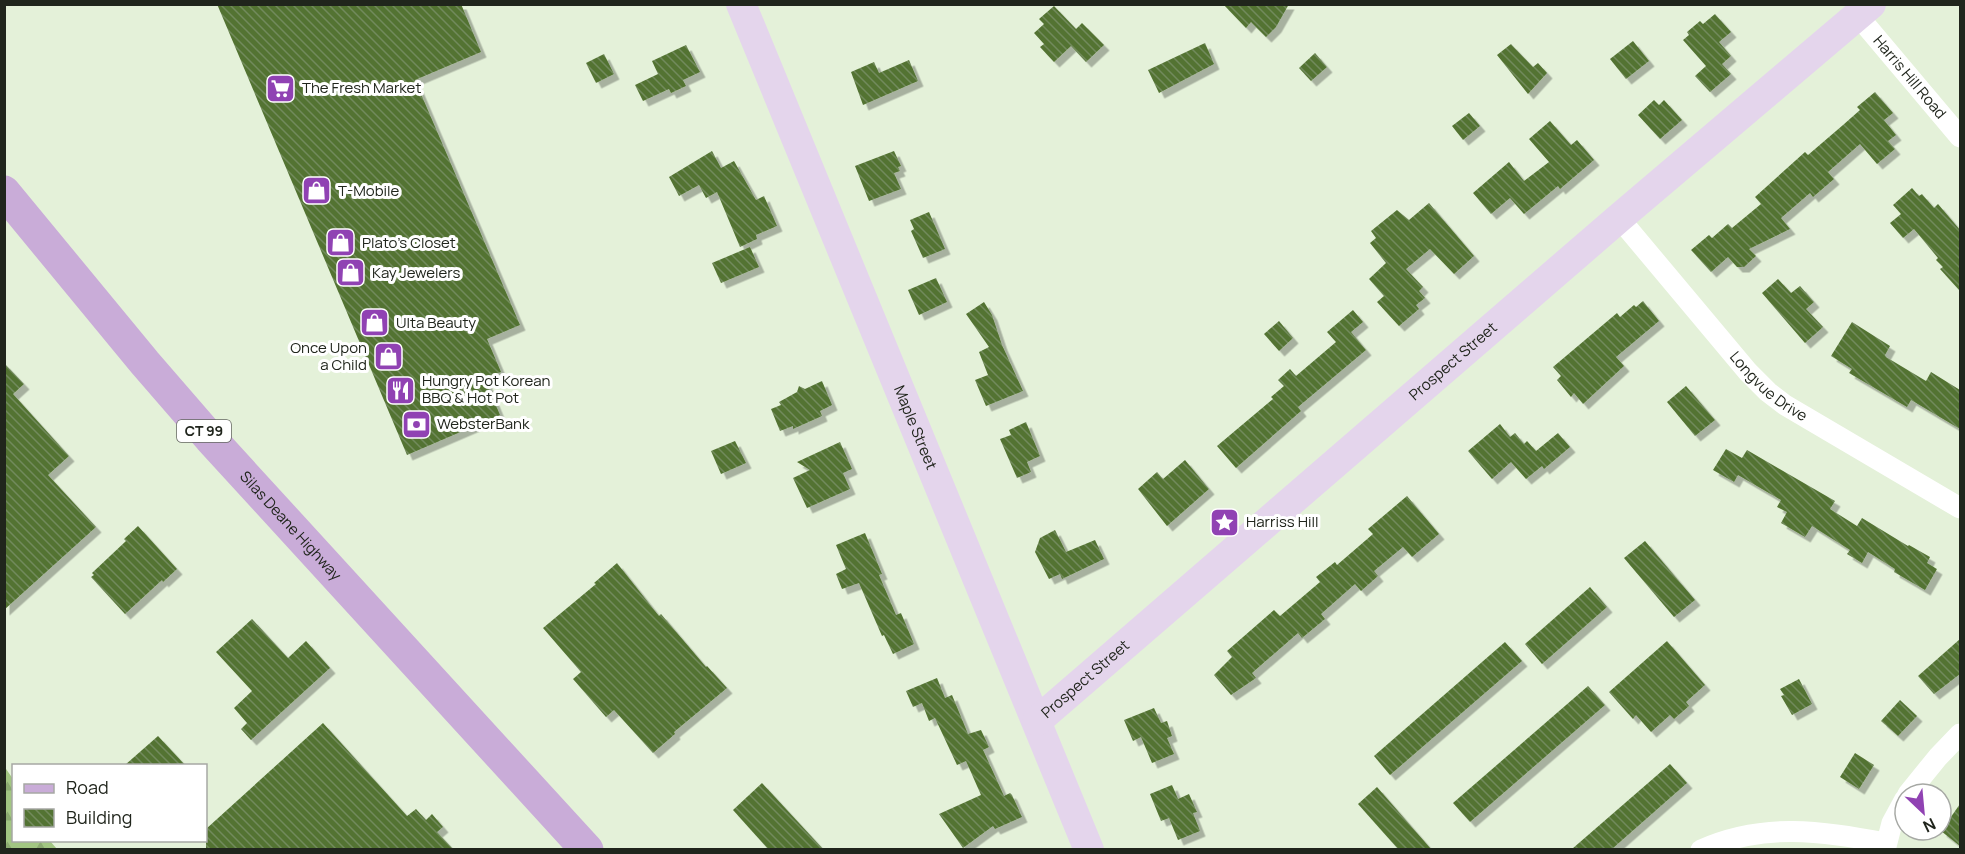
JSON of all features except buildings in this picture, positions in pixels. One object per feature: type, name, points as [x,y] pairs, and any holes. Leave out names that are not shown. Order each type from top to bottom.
[{"type":"main road","name":"Maple Street","points":[[741,4],[1089,849]]},
{"type":"main road","name":"Prospect Street","points":[[1037,721],[1619,218],[1864,10]]},
{"type":"main road","name":"Silas Deane Highway","points":[[4,192],[203,430],[587,849]]},
{"type":"street","name":"Harris Hill Road","points":[[1864,10],[1960,137]]},
{"type":"street","name":"Longvue Drive","points":[[1619,218],[1748,372],[1768,392],[1785,405],[1960,508]]},
{"type":"street","points":[[1918,782],[1960,734]]},
{"type":"street","points":[[1701,849],[1739,836],[1788,830],[1839,835],[1885,846],[1893,821]]},
{"type":"green space","points":[[4,766],[12,778],[12,842],[51,842],[57,849],[5,849]]},
{"type":"place","name":"The Fresh Market","points":[[281,88]]},
{"type":"place","name":"T-Mobile","points":[[317,191]]},
{"type":"place","name":"Plato's Closet","points":[[341,243]]},
{"type":"place","name":"Kay Jewelers","points":[[351,273]]},
{"type":"place","name":"Ulta Beauty","points":[[375,323]]},
{"type":"place","name":"Once Upon a Child","points":[[388,357]]},
{"type":"place","name":"Hungry Pot Korean BBQ & Hot Pot","points":[[401,390]]},
{"type":"place","name":"WebsterBank","points":[[416,424]]},
{"type":"place","name":"Harriss Hill","points":[[1225,522]]}]
